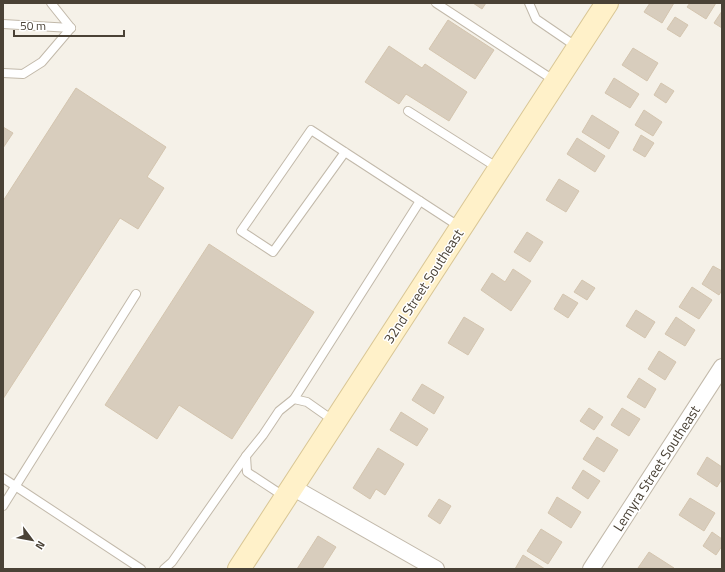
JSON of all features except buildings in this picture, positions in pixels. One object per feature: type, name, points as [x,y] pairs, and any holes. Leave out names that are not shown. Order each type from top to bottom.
[{"type":"street","name":"32nd Street Southeast","points":[[239,569],[607,3]]},
{"type":"street","name":"Lemyra Street Southeast","points":[[590,569],[722,367]]},
{"type":"street","points":[[289,492],[436,569]]},
{"type":"lane","points":[[51,3],[71,28]]},
{"type":"lane","points":[[436,3],[556,82]]},
{"type":"lane","points":[[529,3],[536,19],[578,48]]},
{"type":"lane","points":[[3,24],[71,28]]},
{"type":"lane","points":[[3,73],[23,74],[42,62],[71,28]]},
{"type":"lane","points":[[408,111],[499,169]]},
{"type":"lane","points":[[345,152],[273,252],[241,231],[311,130],[345,152],[461,228]]},
{"type":"lane","points":[[164,569],[172,562],[279,411],[294,399],[420,201]]},
{"type":"lane","points":[[3,506],[136,294]]},
{"type":"lane","points":[[294,399],[307,402],[335,421]]},
{"type":"lane","points":[[246,456],[247,472],[289,492]]},
{"type":"lane","points":[[3,478],[141,569]]}]
